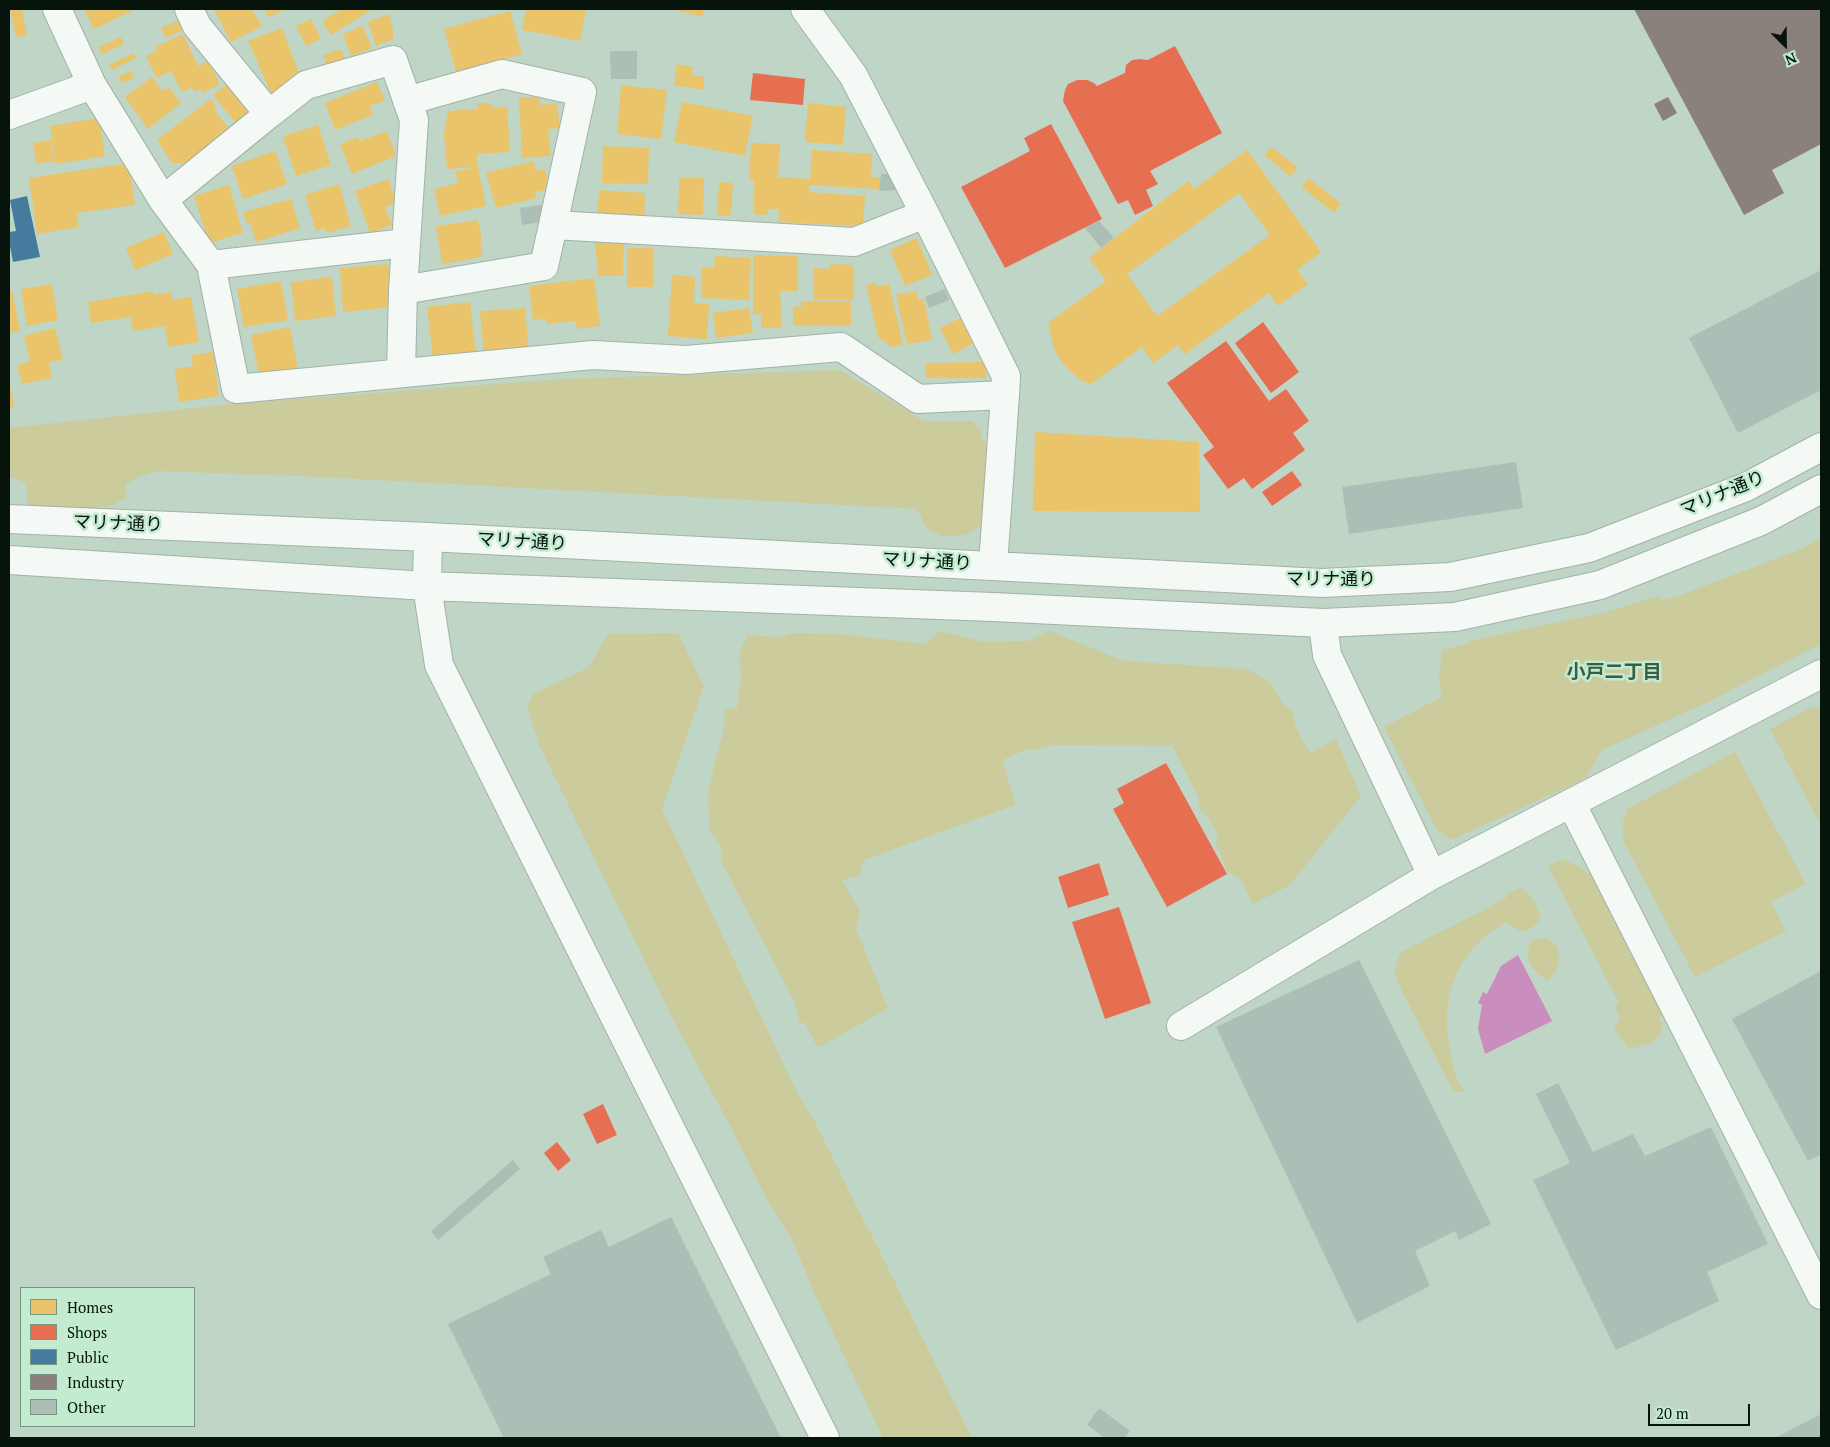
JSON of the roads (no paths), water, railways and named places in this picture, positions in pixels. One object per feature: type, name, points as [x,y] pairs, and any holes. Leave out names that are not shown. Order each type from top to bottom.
[{"type":"street","points":[[57,9],[92,85],[163,200],[211,265],[236,389],[593,355],[686,360],[841,347],[918,399],[1005,395]]},
{"type":"street","points":[[189,9],[197,26],[269,114]]},
{"type":"street","points":[[805,9],[853,75],[1006,376],[993,566]]},
{"type":"street","points":[[163,200],[306,85],[393,60],[414,120],[406,243],[401,373]]},
{"type":"street","points":[[404,290],[544,266],[582,92],[502,74],[407,100]]},
{"type":"street","points":[[9,115],[92,85]]},
{"type":"street","points":[[553,225],[854,242],[925,214]]},
{"type":"street","points":[[211,265],[406,243]]},
{"type":"street","name":"マリナ通り","points":[[9,519],[1322,583],[1450,577],[1588,548],[1746,487],[1821,447]]},
{"type":"street","points":[[9,560],[427,586],[1002,608],[1323,623],[1455,617],[1600,585],[1761,521],[1821,489]]},
{"type":"street","points":[[428,538],[427,586],[439,665],[825,1438]]},
{"type":"street","points":[[1323,623],[1326,655],[1432,875]]},
{"type":"street","points":[[1181,1026],[1432,875],[1821,674]]},
{"type":"street","points":[[1571,803],[1821,1295]]},
{"type":"district","name":"小戸二丁目","points":[[1614,673]]}]
